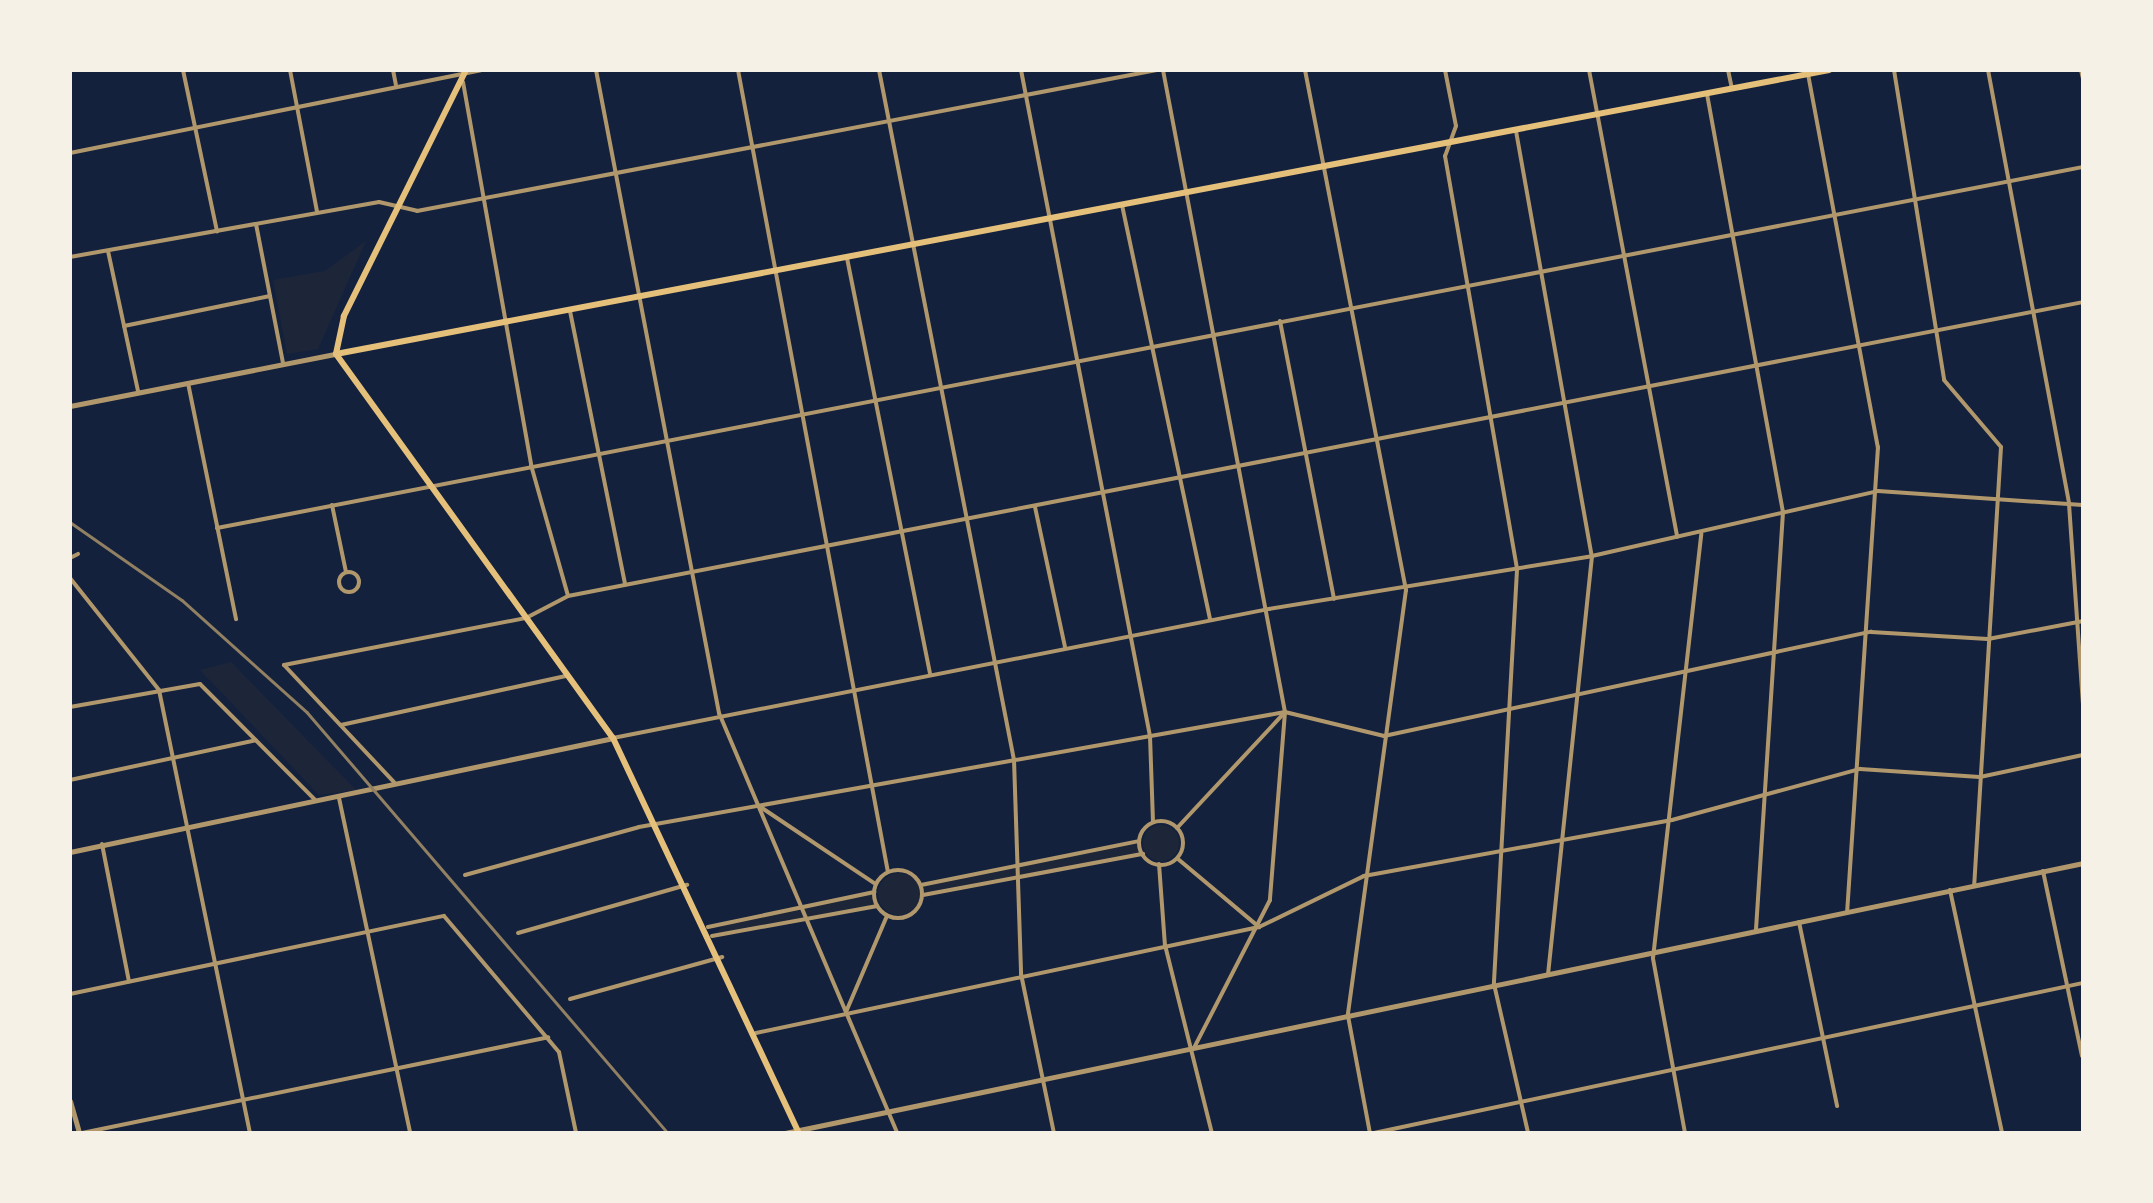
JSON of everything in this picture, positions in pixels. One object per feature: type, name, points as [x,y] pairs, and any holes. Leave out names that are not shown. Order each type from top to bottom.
[{"type":"main road","points":[[336,354],[1829,70]]},
{"type":"main road","points":[[465,72],[337,332],[336,354],[613,738],[708,927],[799,1132]]},
{"type":"street","points":[[183,70],[217,230]]},
{"type":"street","points":[[290,70],[318,212]]},
{"type":"street","points":[[393,70],[396,86]]},
{"type":"street","points":[[70,154],[481,70]]},
{"type":"street","points":[[596,70],[720,713],[846,1012],[892,1110],[897,1133]]},
{"type":"street","points":[[738,70],[888,872]]},
{"type":"street","points":[[879,70],[970,519],[1014,760],[1012,877],[1021,974],[1054,1133]]},
{"type":"street","points":[[1021,70],[1127,636],[1150,736],[1153,822],[1140,841],[1142,854]]},
{"type":"street","points":[[70,257],[318,212],[478,199],[1160,70],[1244,466],[1286,712],[1270,900],[1194,1048]]},
{"type":"street","points":[[1306,70],[1348,308],[1406,590],[1364,876],[1348,1016],[1372,1133],[2083,983]]},
{"type":"street","points":[[1446,70],[1456,126],[1450,142],[1468,289],[1518,570],[1504,712],[1494,984],[1528,1133]]},
{"type":"street","points":[[1589,70],[1678,538]]},
{"type":"street","points":[[1728,70],[1732,89]]},
{"type":"street","points":[[1894,70],[1944,380],[2001,448],[1974,886]]},
{"type":"street","points":[[1988,70],[2005,182],[2034,311],[2069,504],[2083,704]]},
{"type":"street","points":[[2082,70],[2083,79]]},
{"type":"street","points":[[465,72],[478,199],[502,322],[531,465],[568,596]]},
{"type":"street","points":[[1808,74],[1861,350],[1878,491],[1871,632],[1847,912]]},
{"type":"street","points":[[1708,94],[1783,512],[1756,931]]},
{"type":"street","points":[[1516,131],[1592,556],[1548,974]]},
{"type":"street","points":[[217,528],[875,398],[1348,308],[1468,289],[1626,254],[1836,218],[2083,166]]},
{"type":"street","points":[[1122,206],[1155,345],[1210,620]]},
{"type":"street","points":[[256,224],[283,364]]},
{"type":"street","points":[[108,251],[138,391]]},
{"type":"street","points":[[847,258],[930,673]]},
{"type":"street","points":[[124,326],[270,296]]},
{"type":"street","points":[[398,785],[284,666],[526,618],[568,596],[1755,366],[1861,350],[1937,330],[2083,302]]},
{"type":"street","points":[[570,309],[625,586]]},
{"type":"street","points":[[1280,321],[1334,600]]},
{"type":"street","points":[[70,406],[336,354]]},
{"type":"street","points":[[188,382],[236,619]]},
{"type":"street","points":[[70,852],[338,798],[720,713],[1269,608],[1406,590],[1592,556],[1878,491],[2083,505]]},
{"type":"street","points":[[332,505],[346,572],[339,586],[351,592],[359,579],[346,572]]},
{"type":"street","points":[[1035,507],[1064,648]]},
{"type":"street","points":[[1685,1133],[1671,1070],[1656,950],[1702,532]]},
{"type":"street","points":[[70,558],[78,554]]},
{"type":"street","points":[[70,578],[159,690],[250,1133]]},
{"type":"street","points":[[465,875],[657,826],[1286,712],[1384,736],[1575,700],[1774,650],[1871,632],[1988,639],[2080,622]]},
{"type":"street","points":[[341,726],[570,675]]},
{"type":"street","points":[[70,707],[200,684],[316,801]]},
{"type":"street","points":[[1177,858],[1177,828],[1286,712]]},
{"type":"street","points":[[70,780],[256,740]]},
{"type":"street","points":[[756,1033],[1259,926],[1364,876],[1564,836],[1672,820],[1860,769],[1980,777],[2083,754]]},
{"type":"street","points":[[338,798],[410,1133]]},
{"type":"street","points":[[762,808],[876,884]]},
{"type":"street","points":[[1153,822],[1177,828]]},
{"type":"street","points":[[921,885],[1012,863],[1140,841]]},
{"type":"street","points":[[102,844],[130,981]]},
{"type":"street","points":[[923,895],[1142,854],[1160,864],[1177,858]]},
{"type":"street","points":[[1177,858],[1259,926]]},
{"type":"street","points":[[785,1133],[2083,863]]},
{"type":"street","points":[[1160,864],[1166,945],[1212,1133]]},
{"type":"street","points":[[2042,871],[2082,1056]]},
{"type":"street","points":[[888,872],[911,873],[921,885],[923,895],[911,915],[887,916],[877,906],[876,884],[888,872]]},
{"type":"street","points":[[518,933],[686,884]]},
{"type":"street","points":[[1950,890],[2002,1133]]},
{"type":"street","points":[[708,927],[874,892]]},
{"type":"street","points":[[712,936],[877,906]]},
{"type":"street","points":[[70,994],[438,915],[550,1037],[576,1133]]},
{"type":"street","points":[[846,1012],[887,916]]},
{"type":"street","points":[[1800,922],[1837,1106]]},
{"type":"street","points":[[570,1000],[722,957]]},
{"type":"street","points":[[70,1100],[81,1133],[550,1037]]},
{"type":"shaded area","points":[[366,241],[318,349],[287,354],[273,280],[325,271]]},
{"type":"shaded area","points":[[231,662],[356,790],[319,795],[200,670]]},
{"type":"shaded area","points":[[1161,825],[1174,830],[1179,843],[1174,856],[1161,861],[1148,856],[1143,843],[1148,830]]},
{"type":"shaded area","points":[[1139,841],[1143,854],[923,895],[921,885]]},
{"type":"shaded area","points":[[899,873],[914,879],[920,894],[914,909],[899,915],[884,909],[878,894],[884,879]]},
{"type":"shaded area","points":[[874,892],[877,906],[712,936],[725,924]]},
{"type":"railway","points":[[70,522],[182,600],[307,712],[668,1133]]}]
